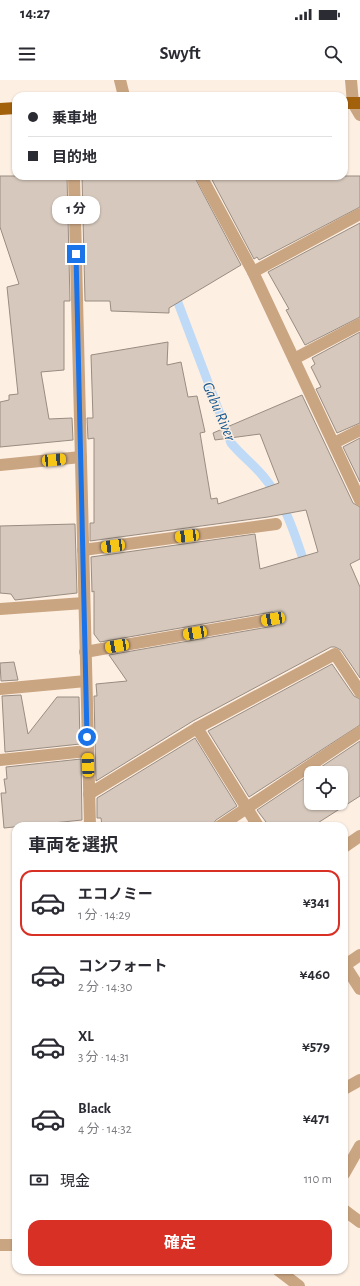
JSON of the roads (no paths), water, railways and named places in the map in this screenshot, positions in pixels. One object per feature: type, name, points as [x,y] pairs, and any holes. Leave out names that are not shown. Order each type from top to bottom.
[{"type":"main road","points":[[0,109],[12,108]]},
{"type":"street","points":[[120,80],[123,92]]},
{"type":"street","points":[[351,80],[352,103],[360,115]]},
{"type":"street","points":[[74,180],[90,822]]},
{"type":"street","points":[[203,180],[253,272],[360,500]]},
{"type":"street","points":[[253,272],[360,214]]},
{"type":"street","points":[[294,359],[360,324]]},
{"type":"street","points":[[334,443],[360,430]]},
{"type":"street","points":[[0,465],[81,457]]},
{"type":"street","points":[[83,550],[276,524]]},
{"type":"street","points":[[0,609],[84,603]]},
{"type":"street","points":[[85,652],[273,619]]},
{"type":"street","points":[[89,794],[197,728],[335,654],[360,692]]},
{"type":"street","points":[[0,689],[86,681]]},
{"type":"street","points":[[197,728],[256,822]]},
{"type":"street","points":[[226,822],[360,732]]},
{"type":"street","points":[[0,760],[87,751]]},
{"type":"street","points":[[348,845],[360,836]]},
{"type":"street","points":[[348,962],[360,955]]},
{"type":"street","points":[[348,971],[360,989]]},
{"type":"street","points":[[348,1087],[360,1080]]},
{"type":"street","points":[[348,1167],[360,1146]]},
{"type":"street","points":[[348,1213],[360,1222]]},
{"type":"street","points":[[0,1245],[12,1245]]},
{"type":"street","points":[[283,1274],[299,1286]]},
{"type":"waterway","name":"Gabu River","points":[[174,292],[231,443],[263,476],[278,497],[289,520],[306,568]]}]
